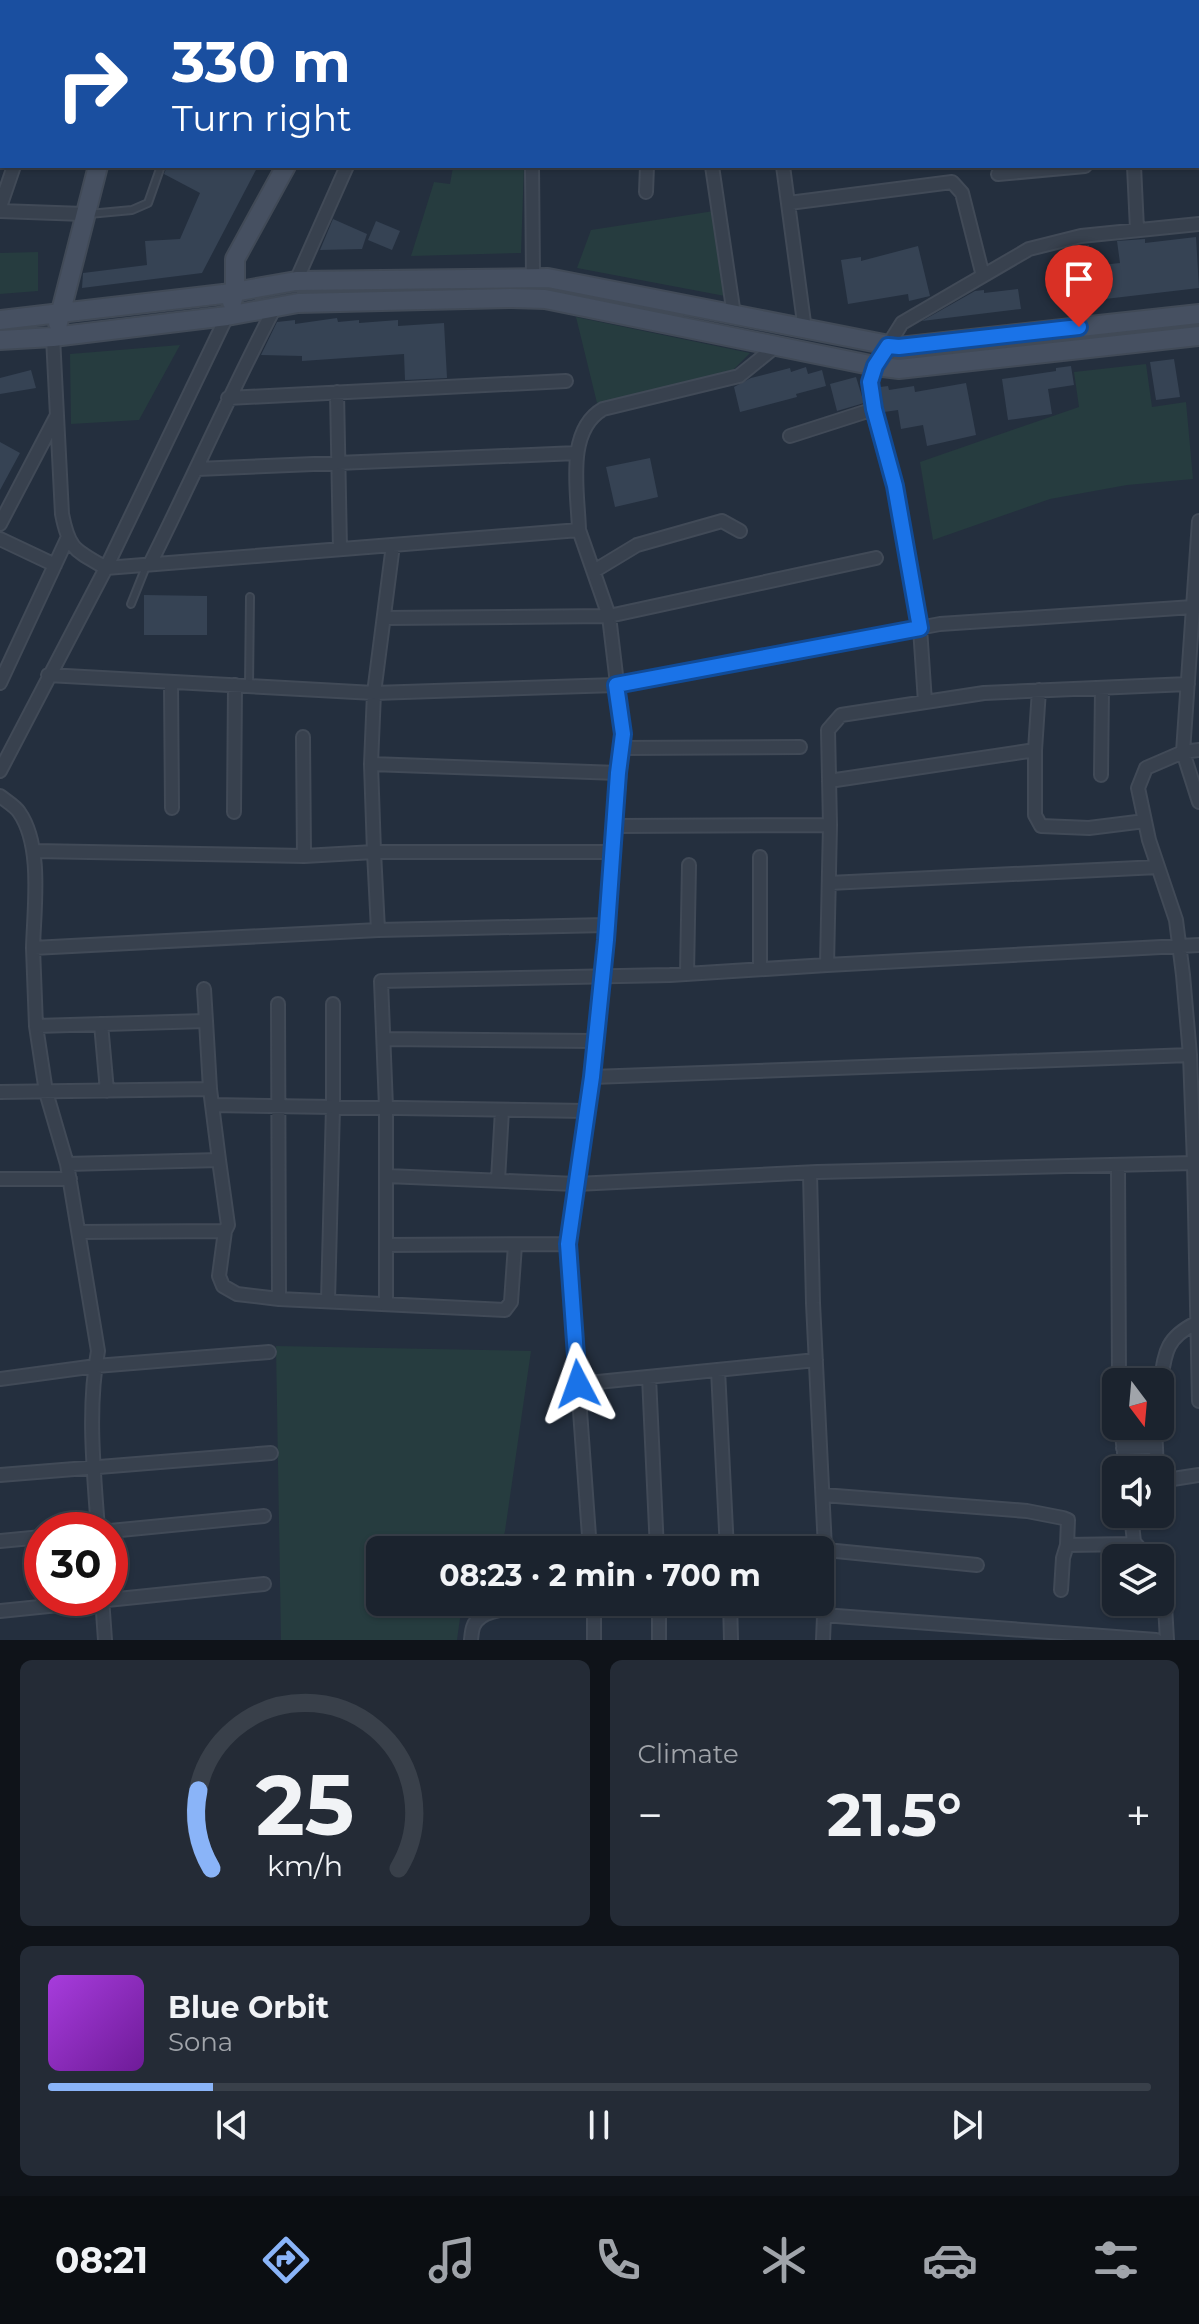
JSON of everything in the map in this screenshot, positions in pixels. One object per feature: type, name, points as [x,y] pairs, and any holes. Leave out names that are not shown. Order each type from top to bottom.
[{"type":"main road","points":[[53,337],[97,168]]},
{"type":"main road","points":[[227,316],[235,292],[235,259],[285,168]]},
{"type":"main road","points":[[0,320],[235,292],[296,281],[533,277],[888,346],[915,346],[1199,314]]},
{"type":"main road","points":[[0,340],[53,337],[227,316],[298,303],[545,299],[899,369],[1199,336]]},
{"type":"street","points":[[13,168],[0,209],[84,214]]},
{"type":"street","points":[[296,281],[346,168]]},
{"type":"street","points":[[532,168],[533,277]]},
{"type":"street","points":[[646,192],[647,168]]},
{"type":"street","points":[[712,168],[734,315]]},
{"type":"street","points":[[783,168],[805,330]]},
{"type":"street","points":[[998,174],[1063,168]]},
{"type":"street","points":[[1134,168],[1137,229]]},
{"type":"street","points":[[789,203],[952,182],[962,193],[983,276]]},
{"type":"street","points":[[925,702],[920,628],[895,486],[874,409],[870,382],[875,366],[902,323],[1029,249],[1048,243],[1137,229],[1199,224]]},
{"type":"street","points":[[148,564],[275,307]]},
{"type":"street","points":[[0,771],[106,568],[227,316]]},
{"type":"street","points":[[53,337],[62,514],[67,539],[78,552],[106,568],[579,530]]},
{"type":"street","points":[[589,1536],[568,1244],[596,1041],[623,734],[609,616],[579,530],[577,453],[586,422],[603,409],[739,376],[776,346]]},
{"type":"street","points":[[228,398],[566,381]]},
{"type":"street","points":[[337,392],[340,549]]},
{"type":"street","points":[[790,436],[874,409]]},
{"type":"street","points":[[0,524],[57,415]]},
{"type":"street","points":[[197,469],[577,453]]},
{"type":"street","points":[[594,571],[637,545],[663,535],[722,521],[740,531]]},
{"type":"street","points":[[1199,521],[1183,752],[1199,802]]},
{"type":"street","points":[[0,539],[55,565]]},
{"type":"street","points":[[0,683],[67,539]]},
{"type":"street","points":[[378,930],[371,764],[374,693],[393,545]]},
{"type":"street","points":[[385,618],[609,616],[876,558]]},
{"type":"street","points":[[48,675],[374,693],[616,685],[940,624],[1193,607]]},
{"type":"street","points":[[171,682],[172,808]]},
{"type":"street","points":[[827,965],[830,825],[828,730],[841,715],[984,693],[1188,684]]},
{"type":"street","points":[[234,812],[235,685]]},
{"type":"street","points":[[1101,775],[1102,688]]},
{"type":"street","points":[[1039,690],[1035,815],[1041,826],[1089,828],[1145,821]]},
{"type":"street","points":[[303,737],[304,856]]},
{"type":"street","points":[[621,748],[800,747]]},
{"type":"street","points":[[829,781],[1035,750]]},
{"type":"street","points":[[1199,750],[1183,752],[1146,768],[1138,788],[1158,867],[1176,920],[1195,1079],[1199,1399]]},
{"type":"street","points":[[371,764],[618,773]]},
{"type":"street","points":[[0,796],[18,810],[28,828],[34,851],[36,1026],[46,1092],[70,1179],[98,1351],[94,1465],[97,1512]]},
{"type":"street","points":[[615,826],[830,825]]},
{"type":"street","points":[[34,851],[304,856],[374,852],[613,852]]},
{"type":"street","points":[[760,857],[760,969]]},
{"type":"street","points":[[687,974],[689,865]]},
{"type":"street","points":[[829,883],[1158,867]]},
{"type":"street","points":[[33,948],[378,930],[606,925]]},
{"type":"street","points":[[386,1303],[385,1039],[379,983],[384,979],[687,974],[1199,945]]},
{"type":"street","points":[[204,989],[210,1089],[228,1225],[219,1276],[223,1286],[237,1294],[279,1299],[505,1310],[511,1302],[515,1245]]},
{"type":"street","points":[[278,1004],[279,1299]]},
{"type":"street","points":[[328,1301],[333,1004]]},
{"type":"street","points":[[36,1026],[206,1021]]},
{"type":"street","points":[[101,1024],[107,1091]]},
{"type":"street","points":[[385,1039],[596,1041]]},
{"type":"street","points":[[592,1077],[1190,1055]]},
{"type":"street","points":[[0,1092],[210,1089]]},
{"type":"street","points":[[212,1105],[587,1111]]},
{"type":"street","points":[[498,1180],[502,1110]]},
{"type":"street","points":[[67,1164],[219,1160]]},
{"type":"street","points":[[387,1176],[576,1184],[810,1173],[1194,1163]]},
{"type":"street","points":[[1118,1165],[1119,1368]]},
{"type":"street","points":[[810,1173],[825,1536]]},
{"type":"street","points":[[0,1179],[70,1179]]},
{"type":"street","points":[[79,1232],[225,1231]]},
{"type":"street","points":[[386,1245],[568,1244]]},
{"type":"street","points":[[1163,1368],[1165,1351],[1179,1331],[1196,1323]]},
{"type":"street","points":[[0,1379],[96,1366],[269,1352]]},
{"type":"street","points":[[578,1384],[816,1360]]},
{"type":"street","points":[[718,1370],[726,1536]]},
{"type":"street","points":[[649,1377],[656,1536]]},
{"type":"street","points":[[1122,1440],[1124,1456]]},
{"type":"street","points":[[1156,1440],[1156,1456]]},
{"type":"street","points":[[1123,1448],[1156,1447]]},
{"type":"street","points":[[0,1475],[271,1453]]},
{"type":"street","points":[[1174,1479],[1199,1475]]},
{"type":"street","points":[[823,1495],[1027,1511],[1063,1518],[1068,1520],[1061,1590]]},
{"type":"street","points":[[128,1529],[264,1516]]},
{"type":"street","points":[[1067,1545],[1134,1542],[1132,1528]]},
{"type":"street","points":[[0,1541],[24,1539]]},
{"type":"street","points":[[834,1551],[977,1565]]},
{"type":"street","points":[[128,1597],[264,1584]]},
{"type":"street","points":[[0,1611],[24,1608]]},
{"type":"street","points":[[103,1616],[105,1640]]},
{"type":"street","points":[[471,1640],[472,1627],[483,1616]]},
{"type":"street","points":[[594,1616],[594,1640]]},
{"type":"street","points":[[659,1616],[659,1640]]},
{"type":"street","points":[[730,1616],[731,1640]]},
{"type":"street","points":[[823,1616],[823,1640]]},
{"type":"street","points":[[834,1616],[1156,1640]]},
{"type":"street","points":[[1166,1616],[1167,1640]]},
{"type":"lane","points":[[84,214],[142,207],[148,203],[160,168]]},
{"type":"lane","points":[[131,604],[148,564]]},
{"type":"lane","points":[[249,686],[250,597]]},
{"type":"green space","points":[[453,168],[524,168],[521,253],[411,256],[434,182],[450,184]]},
{"type":"green space","points":[[714,211],[725,296],[577,268],[591,230]]},
{"type":"green space","points":[[38,252],[38,291],[0,294],[0,253]]},
{"type":"green space","points":[[576,317],[750,353],[730,373],[597,403]]},
{"type":"green space","points":[[180,345],[139,420],[71,424],[70,354]]},
{"type":"green space","points":[[1146,364],[1152,407],[1186,402],[1193,479],[1127,485],[1050,499],[933,540],[920,462],[1079,407],[1074,372]]},
{"type":"green space","points":[[276,1346],[531,1351],[504,1536],[366,1536],[366,1616],[460,1616],[457,1640],[281,1640]]},
{"type":"building","points":[[166,168],[257,168],[202,273],[82,288],[83,273],[147,265],[145,241],[180,239],[200,193],[164,174]]},
{"type":"building","points":[[333,219],[367,234],[362,249],[320,250]]},
{"type":"building","points":[[376,221],[400,231],[392,250],[368,240]]},
{"type":"building","points":[[1196,237],[1199,288],[1071,303],[1065,249],[1089,245],[1092,266],[1120,263],[1117,241],[1145,239],[1145,243]]},
{"type":"building","points":[[918,246],[930,296],[909,301],[908,294],[848,304],[841,260],[861,257],[861,261]]},
{"type":"building","points":[[1018,289],[1021,309],[922,321],[975,291],[984,290],[984,293]]},
{"type":"building","points":[[337,318],[338,322],[359,320],[359,323],[398,320],[398,326],[444,323],[447,378],[405,380],[404,354],[302,361],[302,356],[261,355],[277,322],[295,320],[295,324]]},
{"type":"building","points":[[1174,359],[1180,397],[1156,400],[1150,362]]},
{"type":"building","points":[[1071,366],[1074,385],[1048,389],[1052,414],[1008,420],[1002,379]]},
{"type":"building","points":[[806,367],[808,374],[822,370],[826,386],[740,412],[734,387],[751,378]]},
{"type":"building","points":[[31,370],[36,388],[0,394],[0,378]]},
{"type":"building","points":[[856,377],[864,403],[837,411],[830,384]]},
{"type":"building","points":[[966,383],[976,435],[927,446],[923,425],[901,429],[898,410],[884,412],[880,387],[888,386],[889,390],[914,386],[915,392]]},
{"type":"building","points":[[0,442],[20,453],[0,490]]},
{"type":"building","points":[[650,458],[658,497],[615,507],[606,467]]},
{"type":"building","points":[[144,595],[207,596],[207,635],[144,635]]},
{"type":"route","points":[[578,1384],[568,1244],[592,1077],[606,940],[623,734],[616,685],[920,628],[895,486],[874,409],[870,382],[875,366],[888,346],[1079,327]]}]
